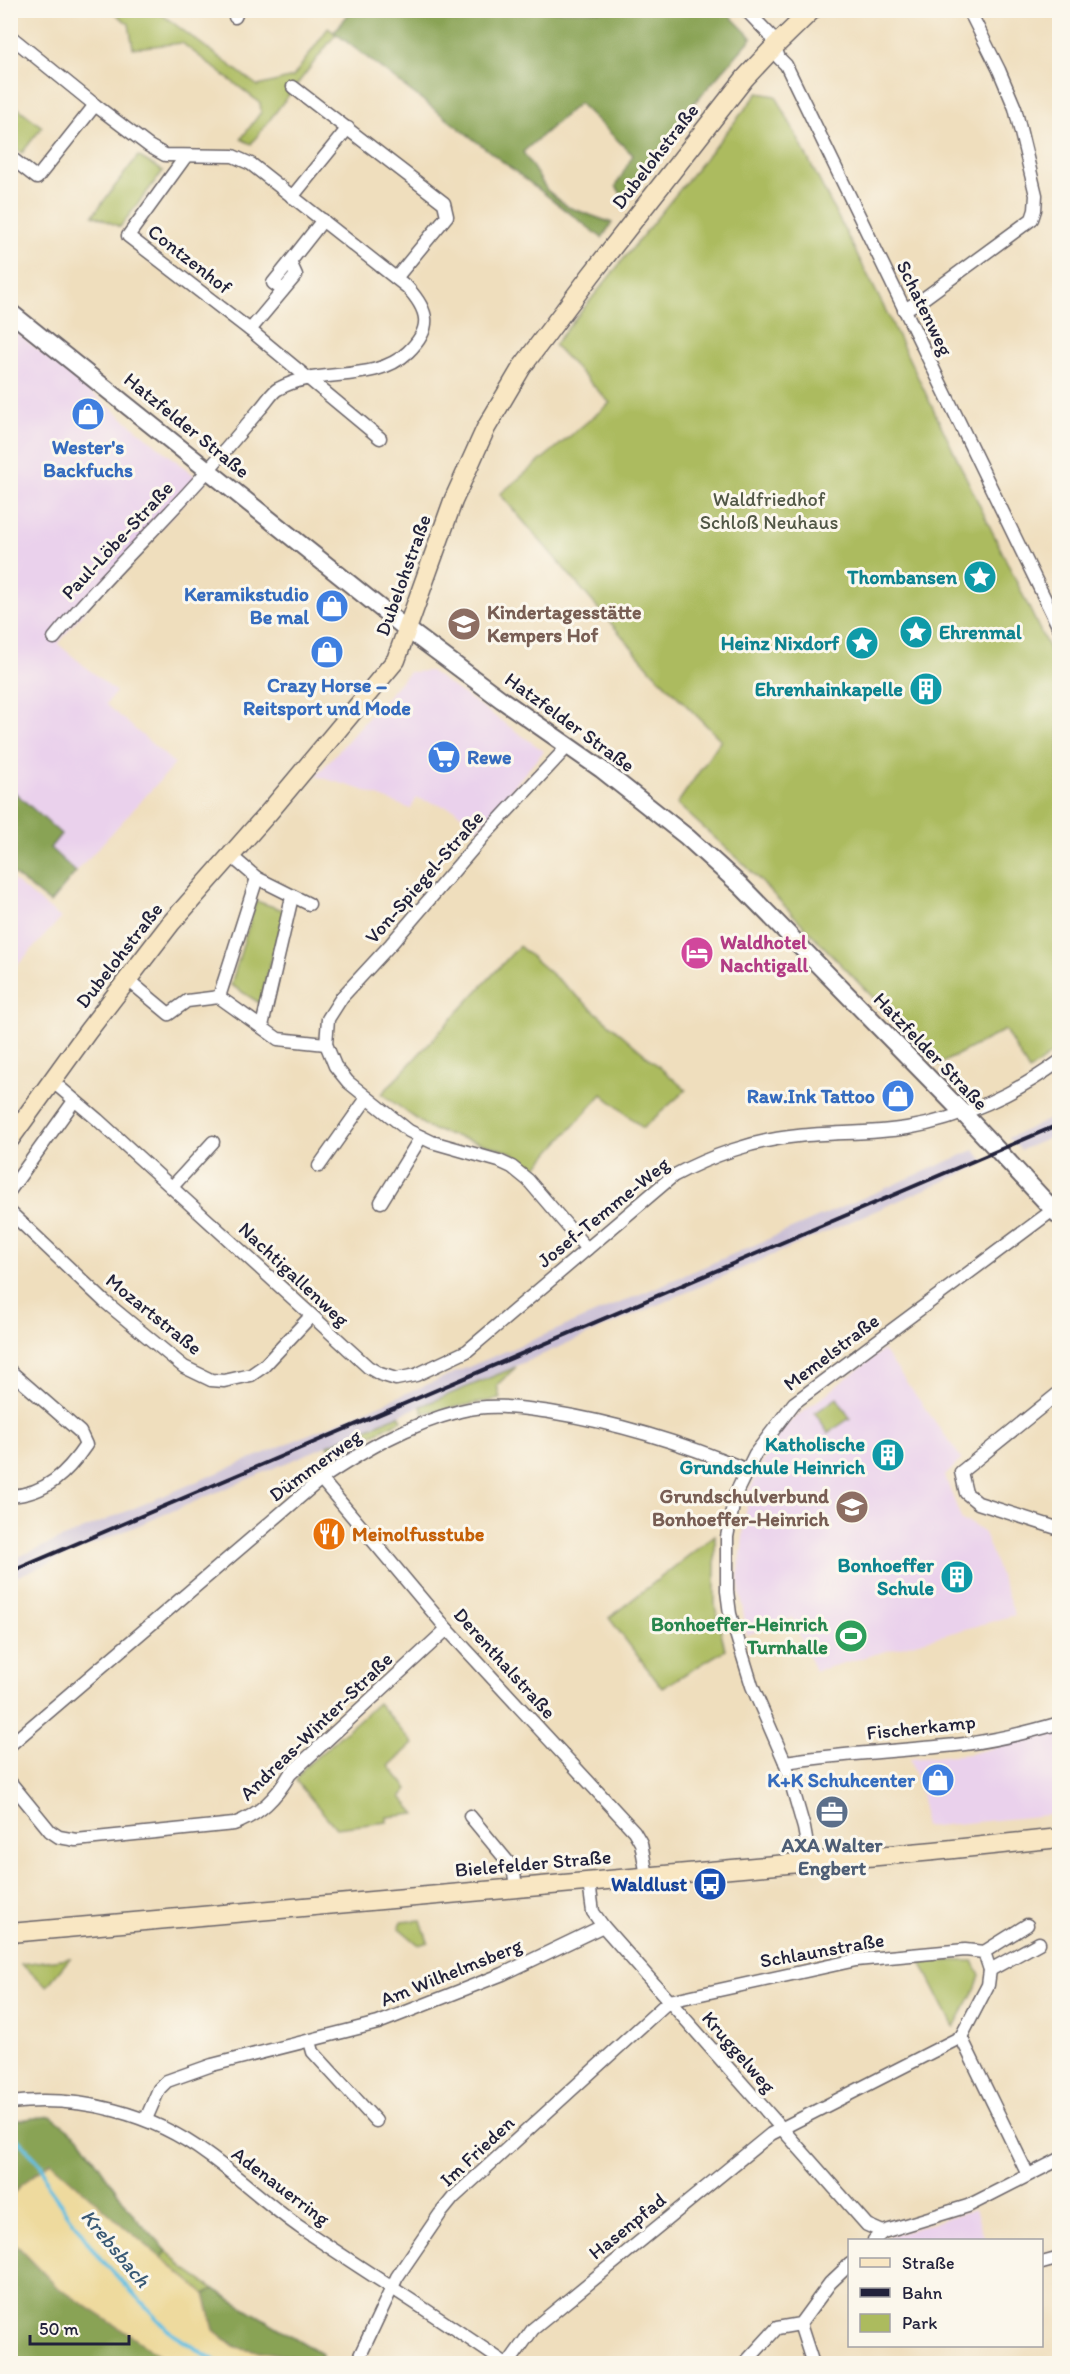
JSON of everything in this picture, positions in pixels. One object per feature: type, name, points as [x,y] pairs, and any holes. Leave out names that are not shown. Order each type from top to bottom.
[{"type":"main road","name":"Dubelohstraße","points":[[10,1139],[127,979],[389,670],[396,660],[453,501],[474,452],[495,410],[517,375],[544,335],[712,119],[775,46],[812,10]]},
{"type":"main road","name":"Bielefelder Straße","points":[[10,1933],[1059,1838]]},
{"type":"street","name":"Schatenweg","points":[[747,10],[770,35],[779,58],[786,65],[1059,630]]},
{"type":"street","points":[[904,310],[923,299],[1032,219],[1035,210],[1036,195],[1014,108],[999,70],[969,10]]},
{"type":"street","name":"Paul-Löbe-Straße","points":[[10,36],[149,146],[165,154],[233,156],[250,164],[396,278],[416,297],[424,308],[426,318],[424,331],[414,346],[400,358],[372,370],[307,378],[277,389],[209,469],[80,606],[54,638]]},
{"type":"street","points":[[293,87],[444,204],[447,216],[396,278]]},
{"type":"street","points":[[10,157],[37,177],[95,105]]},
{"type":"street","points":[[292,197],[348,128]]},
{"type":"street","name":"Contzenhof","points":[[186,156],[128,236],[250,330],[380,438]]},
{"type":"street","points":[[250,330],[296,275],[290,262],[323,220]]},
{"type":"street","name":"Hatzfelder Straße","points":[[10,312],[406,628],[634,794],[730,875],[963,1113],[1056,1214]]},
{"type":"street","name":"Von-Spiegel-Straße","points":[[326,1044],[328,1019],[342,997],[482,838],[569,745]]},
{"type":"street","points":[[230,855],[257,878],[309,904]]},
{"type":"street","points":[[219,997],[257,878]]},
{"type":"street","points":[[261,1026],[292,897]]},
{"type":"street","points":[[127,979],[169,1014],[187,1001],[219,997],[278,1039],[326,1044],[335,1066],[348,1082],[409,1131],[512,1167],[528,1180],[587,1249]]},
{"type":"street","name":"Josef-Temme-Weg","points":[[396,1379],[416,1375],[467,1351],[673,1176],[689,1168],[754,1144],[795,1136],[906,1128],[963,1113],[1036,1078],[1059,1061]]},
{"type":"street","name":"Nachtigallenweg","points":[[51,1081],[172,1187],[368,1367],[396,1379]]},
{"type":"street","points":[[319,1166],[367,1098]]},
{"type":"street","points":[[10,1190],[74,1101]]},
{"type":"street","points":[[381,1202],[421,1137]]},
{"type":"street","points":[[172,1187],[213,1142]]},
{"type":"street","name":"Mozartstraße","points":[[10,1212],[104,1301],[184,1368],[210,1380],[224,1381],[251,1375],[264,1365],[311,1316]]},
{"type":"street","name":"Memelstraße","points":[[810,1861],[804,1828],[785,1762],[752,1686],[737,1643],[727,1591],[727,1538],[735,1495],[770,1432],[794,1403],[1056,1214]]},
{"type":"street","points":[[10,1371],[80,1432],[86,1445],[74,1463],[50,1485],[27,1495],[10,1496]]},
{"type":"street","points":[[1059,1392],[962,1472],[966,1493],[978,1503],[1059,1529]]},
{"type":"street","name":"Dümmerweg","points":[[10,1745],[321,1479],[385,1439],[461,1411],[501,1405],[621,1425],[693,1447],[747,1470]]},
{"type":"street","name":"Derenthalstraße","points":[[321,1479],[447,1629],[634,1831],[641,1843],[647,1876]]},
{"type":"street","name":"Andreas-Winter-Straße","points":[[10,1782],[50,1831],[59,1837],[76,1840],[234,1824],[266,1807],[290,1774],[447,1629]]},
{"type":"street","name":"Fischerkamp","points":[[785,1762],[835,1755],[967,1744],[1024,1733],[1059,1723]]},
{"type":"street","points":[[470,1816],[508,1862],[514,1873],[516,1887]]},
{"type":"street","name":"Kruggelweg","points":[[589,1882],[593,1912],[603,1926],[781,2130],[878,2236]]},
{"type":"street","points":[[781,2130],[961,2037],[988,1985],[990,1970],[984,1952],[1027,1925]]},
{"type":"street","name":"Am Wilhelmsberg","points":[[146,2119],[159,2089],[167,2081],[212,2065],[378,2023],[503,1974],[603,1926]]},
{"type":"street","points":[[990,1970],[1039,1943]]},
{"type":"street","name":"Schlaunstraße","points":[[669,2001],[856,1960],[965,1950],[984,1952]]},
{"type":"street","name":"Im Frieden","points":[[356,2364],[391,2288],[453,2198],[669,2001]]},
{"type":"street","points":[[961,2037],[1028,2175]]},
{"type":"street","points":[[310,2041],[313,2052],[376,2121]]},
{"type":"street","name":"Adenauerring","points":[[10,2103],[31,2101],[91,2104],[146,2119],[206,2153],[298,2226],[507,2364]]},
{"type":"street","name":"Hasenpfad","points":[[507,2364],[533,2329],[771,2134],[781,2130]]},
{"type":"street","points":[[878,2236],[968,2206],[1059,2159]]},
{"type":"street","points":[[1043,2262],[1059,2258]]},
{"type":"street","points":[[744,2364],[777,2328],[801,2324],[830,2283],[848,2265]]},
{"type":"street","points":[[801,2324],[813,2364]]},
{"type":"shaded area","points":[[10,327],[205,484],[199,487],[87,607],[58,644],[116,692],[106,704],[175,764],[76,872],[50,848],[60,834],[11,789]]},
{"type":"shaded area","points":[[430,671],[544,751],[477,829],[454,809],[416,798],[411,809],[360,789],[316,776],[409,672]]},
{"type":"shaded area","points":[[10,878],[61,918],[11,972],[10,972]]},
{"type":"shaded area","points":[[1059,1115],[1059,1134],[1021,1150],[1008,1138]]},
{"type":"shaded area","points":[[974,1150],[986,1163],[518,1365],[11,1579],[11,1560],[606,1309]]},
{"type":"shaded area","name":"Grundschulverbund Bonhoeffer-Heinrich","points":[[883,1350],[962,1459],[945,1476],[962,1521],[970,1523],[984,1533],[1015,1615],[815,1671],[792,1618],[747,1635],[738,1579],[748,1494],[777,1432]]},
{"type":"shaded area","points":[[1059,1731],[1059,1814],[924,1827],[922,1796],[910,1759],[969,1754]]},
{"type":"shaded area","points":[[975,2209],[985,2239],[889,2239],[888,2237]]},
{"type":"green space","points":[[111,11],[157,11],[258,86],[293,77],[328,28],[336,34],[251,144],[241,139],[261,112],[260,103],[182,43],[133,48],[129,24]]},
{"type":"green space","points":[[351,11],[725,11],[752,38],[696,101],[626,202],[616,186],[633,155],[579,103],[523,152],[547,190],[568,207],[612,223],[602,238],[334,32]]},
{"type":"green space","name":"Waldfriedhof Schloß Neuhaus","points":[[758,93],[776,96],[884,307],[1059,670],[1059,1048],[1029,1071],[1005,1030],[938,1065],[744,864],[677,804],[721,740],[652,671],[500,494],[610,403],[554,345]]},
{"type":"green space","points":[[13,104],[42,127],[22,153],[11,145],[11,108]]},
{"type":"green space","points":[[138,156],[163,171],[120,227],[93,215]]},
{"type":"green space","points":[[11,789],[61,834],[50,848],[76,872],[50,903],[11,872]]},
{"type":"green space","points":[[256,901],[286,911],[268,971],[261,1004],[231,985]]},
{"type":"green space","points":[[519,946],[686,1090],[643,1128],[602,1094],[532,1172],[516,1155],[508,1151],[430,1129],[382,1094]]},
{"type":"green space","points":[[516,1367],[497,1385],[500,1399],[423,1413],[421,1406]]},
{"type":"green space","points":[[837,1398],[850,1418],[828,1433],[815,1413]]},
{"type":"green space","points":[[399,1415],[402,1420],[333,1454],[328,1445]]},
{"type":"green space","points":[[715,1535],[715,1605],[725,1650],[662,1688],[609,1618]]},
{"type":"green space","points":[[378,1703],[413,1744],[389,1766],[408,1789],[401,1797],[416,1814],[387,1817],[387,1822],[336,1828],[296,1781],[303,1769]]},
{"type":"green space","points":[[421,1920],[428,1942],[419,1945],[399,1928],[402,1922]]},
{"type":"green space","points":[[70,1958],[47,1986],[21,1964]]},
{"type":"green space","points":[[920,1960],[973,1961],[980,1975],[954,2027]]},
{"type":"green space","points":[[51,2116],[80,2138],[134,2216],[167,2251],[161,2258],[123,2226],[11,2197],[11,2121]]},
{"type":"green space","points":[[10,2238],[56,2286],[172,2363],[11,2363]]},
{"type":"green space","points":[[167,2251],[182,2267],[214,2289],[205,2294],[161,2258]]},
{"type":"green space","points":[[214,2289],[322,2354],[321,2362],[236,2347],[214,2330],[205,2294]]},
{"type":"sand","points":[[51,2162],[205,2294],[214,2330],[235,2347],[330,2363],[172,2363],[56,2286],[10,2238],[11,2197],[21,2185]]},
{"type":"waterway","name":"Krebsbach","points":[[10,2131],[41,2165],[48,2186],[97,2255],[171,2333],[220,2364]]},
{"type":"railway","points":[[10,1572],[1060,1124]]},
{"type":"place","name":"Wester's Backfuchs","points":[[88,414]]},
{"type":"place","name":"Thombansen","points":[[980,577]]},
{"type":"place","name":"Keramikstudio Be mal","points":[[332,606]]},
{"type":"place","name":"Kindertagesstätte Kempers Hof","points":[[464,624]]},
{"type":"place","name":"Ehrenmal","points":[[916,632]]},
{"type":"place","name":"Heinz Nixdorf","points":[[862,643]]},
{"type":"place","name":"Crazy Horse – Reitsport und Mode","points":[[327,652]]},
{"type":"place","name":"Ehrenhainkapelle","points":[[926,689]]},
{"type":"place","name":"Rewe","points":[[444,757]]},
{"type":"place","name":"Waldhotel Nachtigall","points":[[697,953]]},
{"type":"place","name":"Raw.Ink Tattoo","points":[[898,1096]]},
{"type":"place","name":"Katholische Grundschule Heinrich","points":[[888,1455]]},
{"type":"place","name":"Grundschulverbund Bonhoeffer-Heinrich","points":[[852,1507]]},
{"type":"place","name":"Meinolfusstube","points":[[329,1534]]},
{"type":"place","name":"Bonhoeffer Schule","points":[[957,1577]]},
{"type":"place","name":"Bonhoeffer-Heinrich Turnhalle","points":[[851,1636]]},
{"type":"place","name":"K+K Schuhcenter","points":[[938,1780]]},
{"type":"place","name":"AXA Walter Engbert","points":[[832,1812]]},
{"type":"place","name":"Waldlust","points":[[710,1884]]}]
